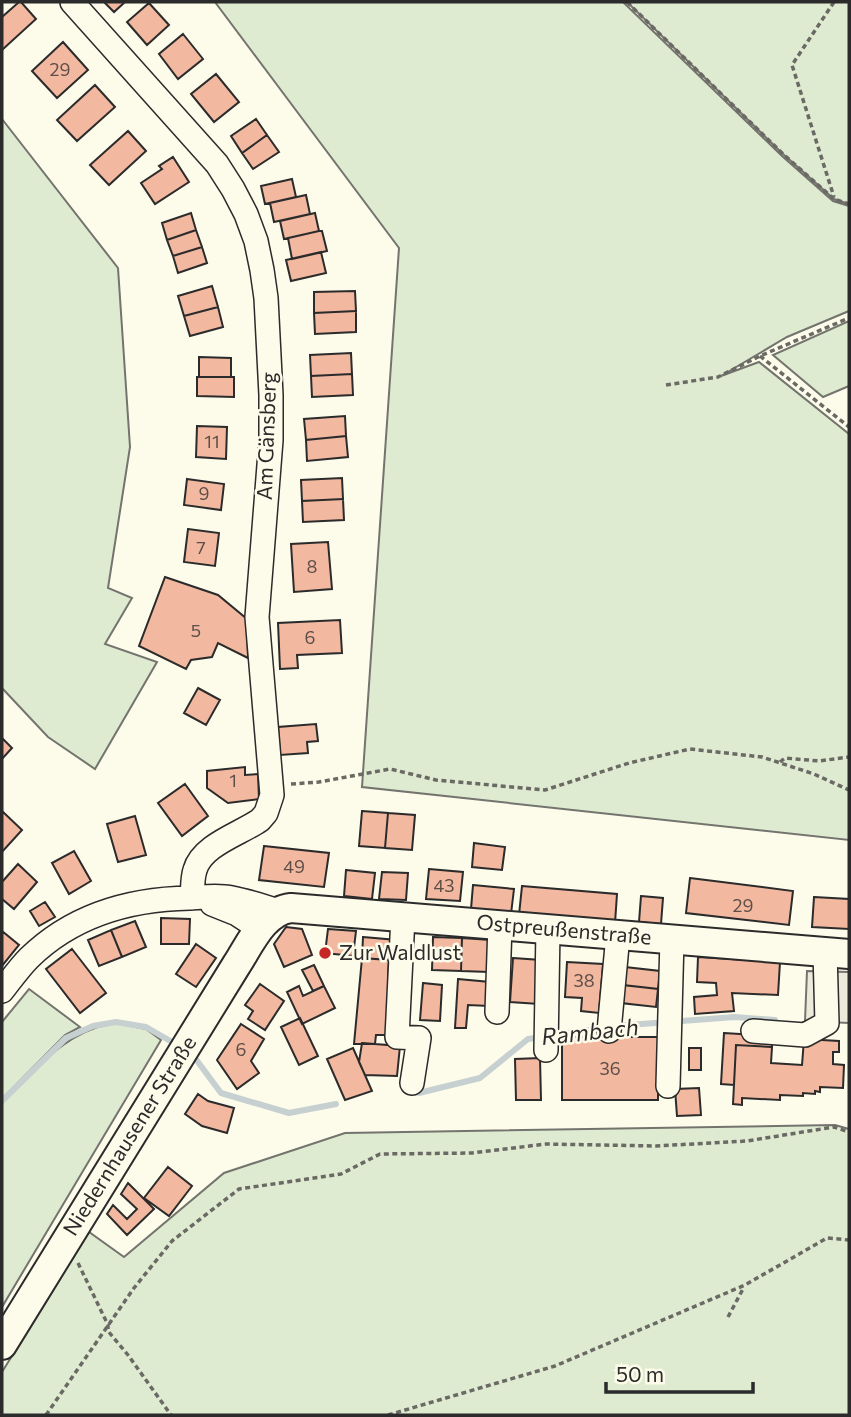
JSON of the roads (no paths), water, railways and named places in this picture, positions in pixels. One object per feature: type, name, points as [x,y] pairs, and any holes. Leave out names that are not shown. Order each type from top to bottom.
[{"type":"main road","name":"Ostpreußenstraße","points":[[269,920],[291,908],[837,953]]},
{"type":"main road","name":"Niedernhausener Straße","points":[[2,1345],[177,1060],[269,920]]},
{"type":"street","name":"Am Gänsberg","points":[[72,2],[217,164],[233,188],[256,242],[266,298],[271,440],[257,617],[272,795],[266,813],[260,820],[202,857],[195,868],[192,898]]},
{"type":"street","name":"Ostpreußenstraße","points":[[2,992],[27,960],[42,946],[74,925],[131,903],[220,896],[233,898],[269,920]]},
{"type":"street","points":[[403,917],[397,1037],[418,1038],[412,1083]]},
{"type":"street","points":[[497,1013],[500,925]]},
{"type":"street","points":[[547,1039],[548,929]]},
{"type":"street","points":[[609,1027],[618,935]]},
{"type":"street","points":[[668,1086],[672,939]]},
{"type":"street","points":[[752,1031],[805,1035],[827,1023],[837,953]]},
{"type":"waterway","name":"Rambach","points":[[615,1026],[735,1017],[775,1020]]},
{"type":"waterway","name":"Rambach","points":[[2,1101],[66,1038],[93,1026],[116,1022],[146,1027],[179,1046]]},
{"type":"waterway","name":"Rambach","points":[[552,1035],[604,1028]]},
{"type":"waterway","name":"Rambach","points":[[419,1093],[480,1078],[528,1039],[542,1037]]},
{"type":"waterway","name":"Rambach","points":[[192,1054],[221,1093],[289,1113],[336,1104]]},
{"type":"place","name":"Zur Waldlust","points":[[325,953]]}]
